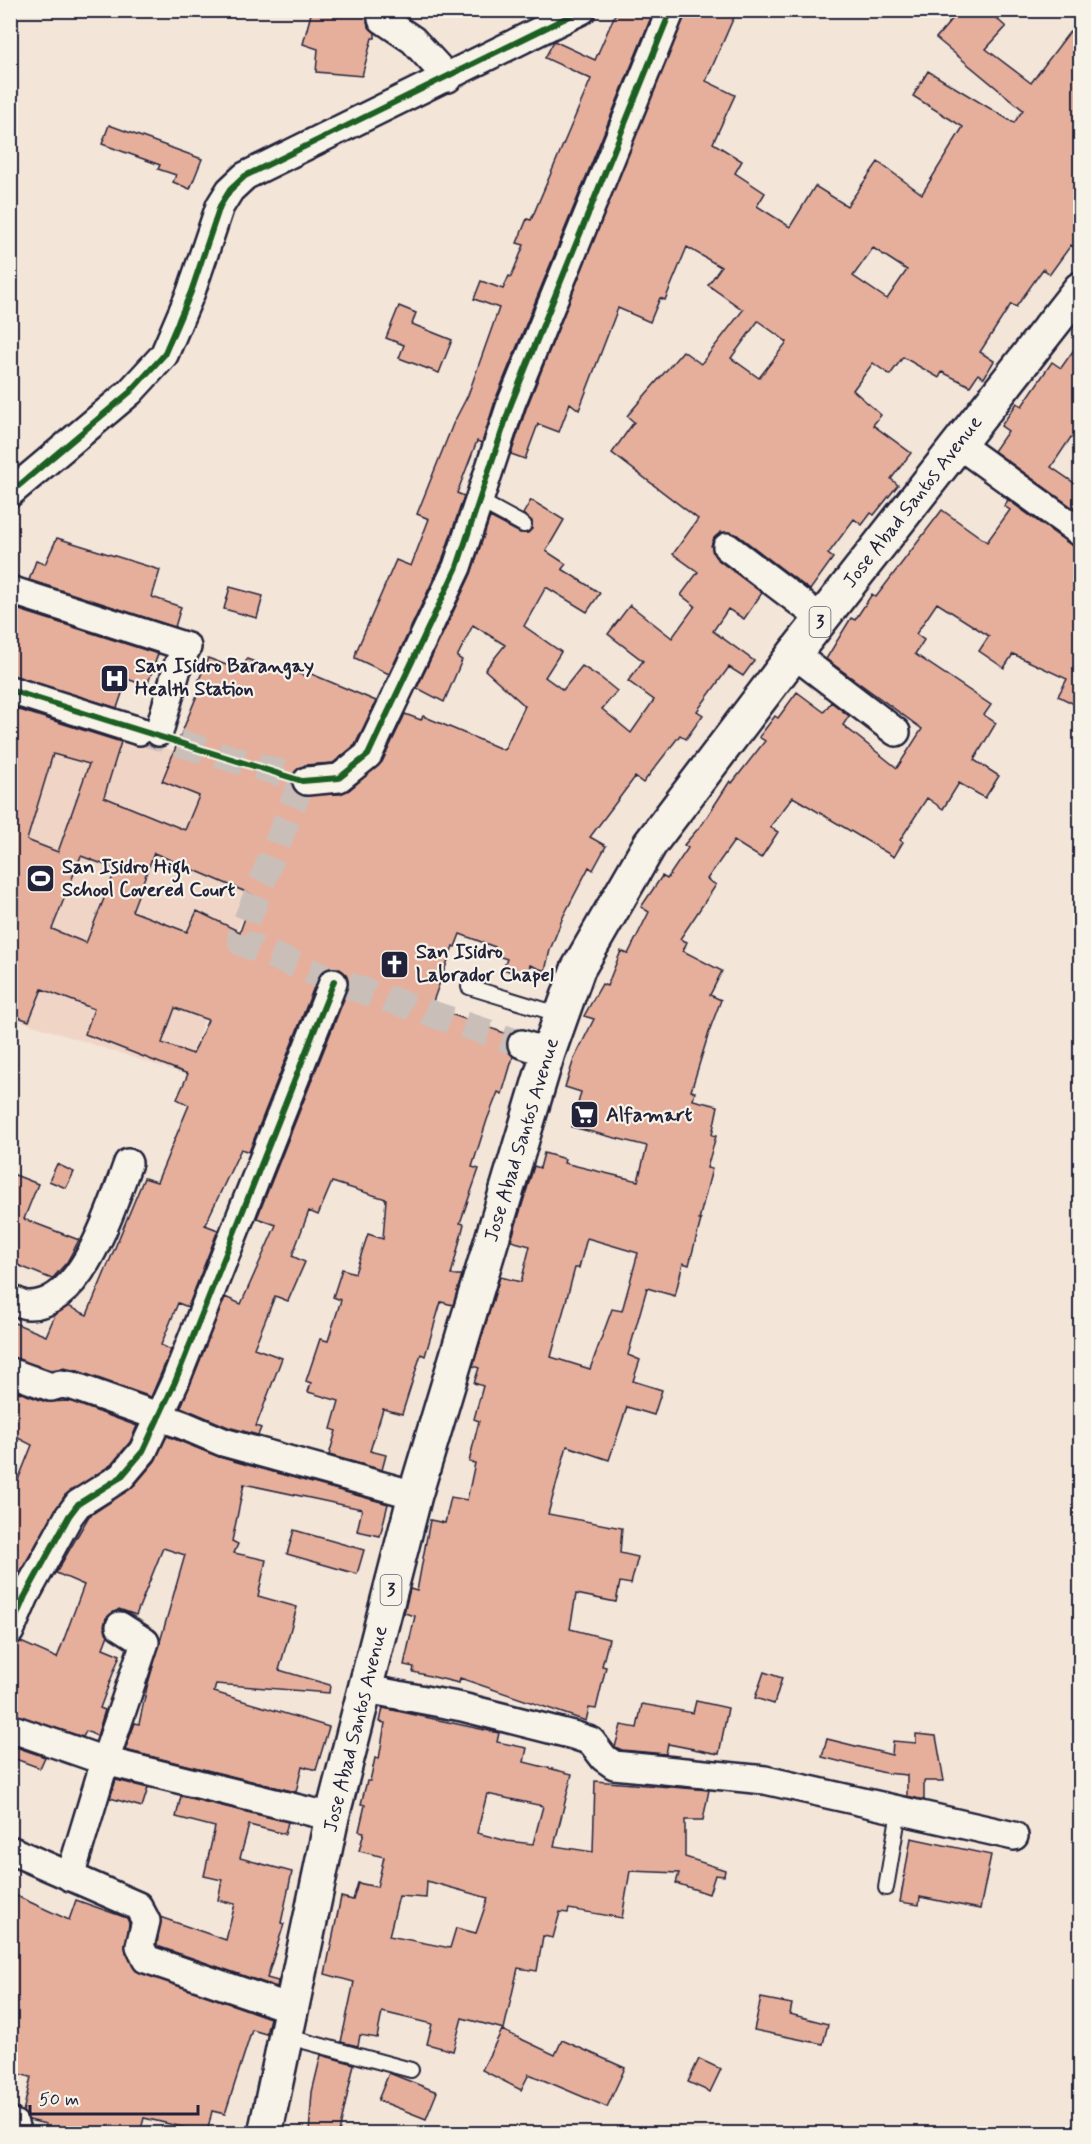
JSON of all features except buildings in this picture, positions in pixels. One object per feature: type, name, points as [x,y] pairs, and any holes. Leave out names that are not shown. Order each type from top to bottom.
[{"type":"highway","name":"Jose Abad Santos Avenue","points":[[265,2133],[332,1817],[415,1495],[535,1049],[561,1015],[578,969],[596,934],[650,844],[794,654],[1079,293]]},
{"type":"street","points":[[10,493],[130,392],[164,355],[191,292],[220,206],[230,190],[245,177],[582,10]]},
{"type":"street","points":[[307,781],[339,778],[368,755],[457,567],[511,404],[670,10]]},
{"type":"street","points":[[382,19],[413,40],[448,78]]},
{"type":"street","points":[[958,444],[1080,532]]},
{"type":"street","points":[[727,547],[822,619]]},
{"type":"street","points":[[10,590],[187,647],[149,732],[10,690]]},
{"type":"street","points":[[794,654],[896,732]]},
{"type":"street","points":[[10,1631],[25,1596],[69,1516],[78,1504],[121,1477],[143,1451],[175,1382],[333,983]]},
{"type":"street","points":[[10,1299],[27,1306],[43,1303],[82,1271],[96,1244],[128,1164]]},
{"type":"street","points":[[10,1372],[51,1387],[61,1384],[72,1386],[223,1442],[415,1495]]},
{"type":"street","points":[[70,1878],[105,1761],[145,1642],[120,1626]]},
{"type":"street","points":[[366,1689],[462,1707],[573,1735],[591,1741],[604,1758],[614,1765],[765,1780],[1014,1836]]},
{"type":"street","points":[[10,1728],[105,1761],[332,1817]]},
{"type":"street","points":[[10,1850],[138,1906],[146,1920],[140,1946],[146,1959],[287,2022]]},
{"type":"lane","points":[[478,500],[524,525]]},
{"type":"lane","points":[[469,987],[561,1015]]},
{"type":"lane","points":[[886,1888],[900,1811]]},
{"type":"lane","points":[[287,2022],[411,2070]]},
{"type":"shaded area","points":[[10,700],[291,787],[184,1074],[11,1018]]},
{"type":"tunnel","points":[[139,731],[307,781]]},
{"type":"tunnel","points":[[302,781],[241,935],[242,943],[334,981],[522,1044]]},
{"type":"cycle path","points":[[10,493],[130,392],[164,355],[191,292],[220,206],[230,190],[245,176],[582,10]]},
{"type":"cycle path","points":[[10,690],[302,781],[339,778],[368,755],[457,567],[511,404],[671,10]]},
{"type":"cycle path","points":[[10,1631],[25,1596],[69,1516],[78,1504],[121,1477],[143,1451],[175,1382],[334,981]]},
{"type":"place","name":"San Isidro Barangay Health Station","points":[[114,678]]},
{"type":"place","name":"San Isidro High School Covered Court","points":[[41,878]]},
{"type":"place","name":"San Isidro Labrador Chapel","points":[[395,964]]},
{"type":"place","name":"Alfamart","points":[[585,1115]]}]
